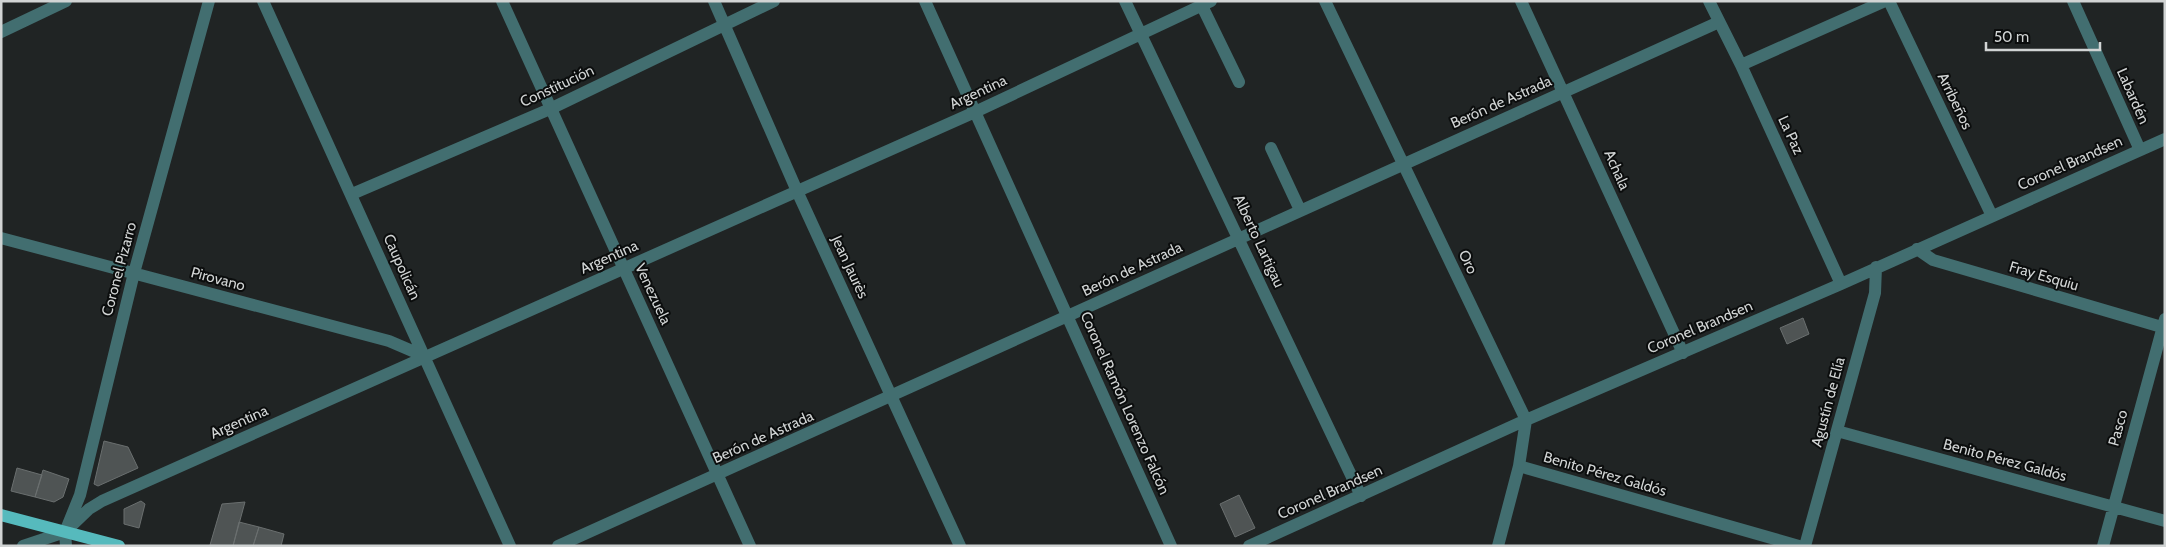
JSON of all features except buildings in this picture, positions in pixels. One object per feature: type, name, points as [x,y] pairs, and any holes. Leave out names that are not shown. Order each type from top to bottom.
[{"type":"main road","points":[[1,515],[119,546]]},
{"type":"street","points":[[1,32],[52,4],[66,1]]},
{"type":"street","name":"Coronel Pizarro","points":[[66,546],[65,532],[80,495],[134,273],[209,1]]},
{"type":"street","name":"Caupolicán","points":[[263,1],[510,546]]},
{"type":"street","name":"Venezuela","points":[[502,1],[750,546]]},
{"type":"street","name":"Jean Jaurès","points":[[714,1],[797,192],[960,546]]},
{"type":"street","name":"Constitución","points":[[352,194],[550,109],[774,1]]},
{"type":"street","name":"Coronel Ramón Lorenzo Falcón","points":[[925,1],[1069,316],[1171,546]]},
{"type":"street","name":"Alberto Lartigau","points":[[1125,1],[1361,496]]},
{"type":"street","name":"Oro","points":[[1325,1],[1526,420]]},
{"type":"street","name":"Achala","points":[[1521,1],[1564,91],[1682,353]]},
{"type":"street","name":"La Paz","points":[[1709,1],[1741,66],[1841,284]]},
{"type":"street","points":[[1741,66],[1887,1]]},
{"type":"street","name":"Arribeños","points":[[1887,1],[1992,216]]},
{"type":"street","name":"Labardén","points":[[2073,1],[2140,150]]},
{"type":"street","points":[[1206,3],[1239,82]]},
{"type":"street","name":"Argentina","points":[[24,546],[65,532],[89,509],[102,501],[975,112],[1206,3]]},
{"type":"street","name":"Berón de Astrada","points":[[558,546],[892,397],[1403,163],[1720,22]]},
{"type":"street","name":"Coronel Brandsen","points":[[1249,546],[1526,420],[1841,284],[2165,139]]},
{"type":"street","points":[[1271,148],[1300,210]]},
{"type":"street","name":"Pirovano","points":[[1,238],[389,341],[424,356]]},
{"type":"street","name":"Fray Esquiu","points":[[1916,249],[1933,260],[2164,324]]},
{"type":"street","name":"Agustín de Elía","points":[[1805,546],[1875,292],[1876,267]]},
{"type":"street","name":"Pasco","points":[[2103,546],[2164,324]]},
{"type":"street","points":[[1498,546],[1519,466],[1526,420]]},
{"type":"street","name":"Benito Pérez Galdós","points":[[1837,431],[2165,521]]},
{"type":"street","name":"Benito Pérez Galdós","points":[[1519,466],[1798,546]]}]
